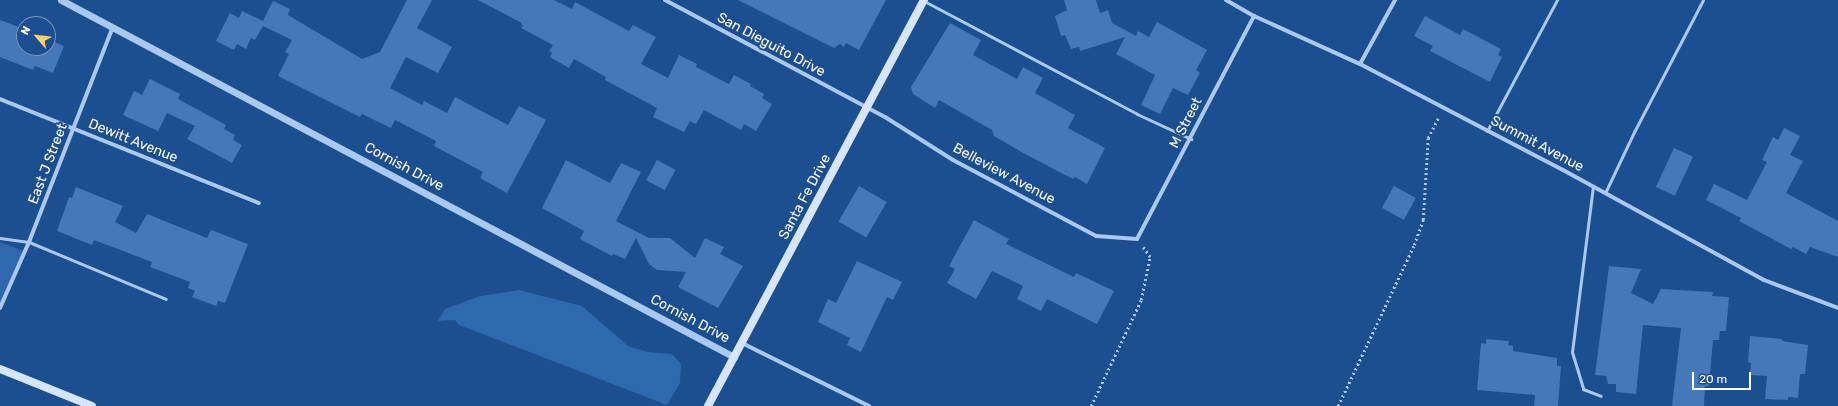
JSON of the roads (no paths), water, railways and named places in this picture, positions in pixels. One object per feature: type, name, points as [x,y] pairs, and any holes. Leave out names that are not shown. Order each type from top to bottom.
[{"type":"main road","name":"Santa Fe Drive","points":[[708,406],[924,0]]},
{"type":"main road","points":[[0,369],[92,406]]},
{"type":"street","name":"Cornish Drive","points":[[61,0],[734,357]]},
{"type":"street","name":"San Dieguito Drive","points":[[665,0],[867,108]]},
{"type":"street","name":"Summit Avenue","points":[[1226,0],[1254,16],[1360,64],[1593,186],[1764,280],[1838,308]]},
{"type":"street","points":[[1360,64],[1395,0]]},
{"type":"street","name":"M Street","points":[[1138,239],[1254,16]]},
{"type":"street","name":"East J Street","points":[[0,308],[29,242],[113,27]]},
{"type":"street","name":"Dewitt Avenue","points":[[0,99],[259,203]]},
{"type":"street","name":"Belleview Avenue","points":[[867,108],[953,160],[1096,236],[1138,239]]},
{"type":"street","name":"Cornish Drive","points":[[741,343],[868,406]]},
{"type":"lane","points":[[924,0],[1137,114],[1191,139]]},
{"type":"lane","points":[[1487,131],[1557,0]]},
{"type":"lane","points":[[1605,193],[1634,132],[1703,0]]},
{"type":"lane","points":[[1593,186],[1572,352],[1583,389],[1601,396]]},
{"type":"lane","points":[[0,238],[29,242],[166,299]]}]
